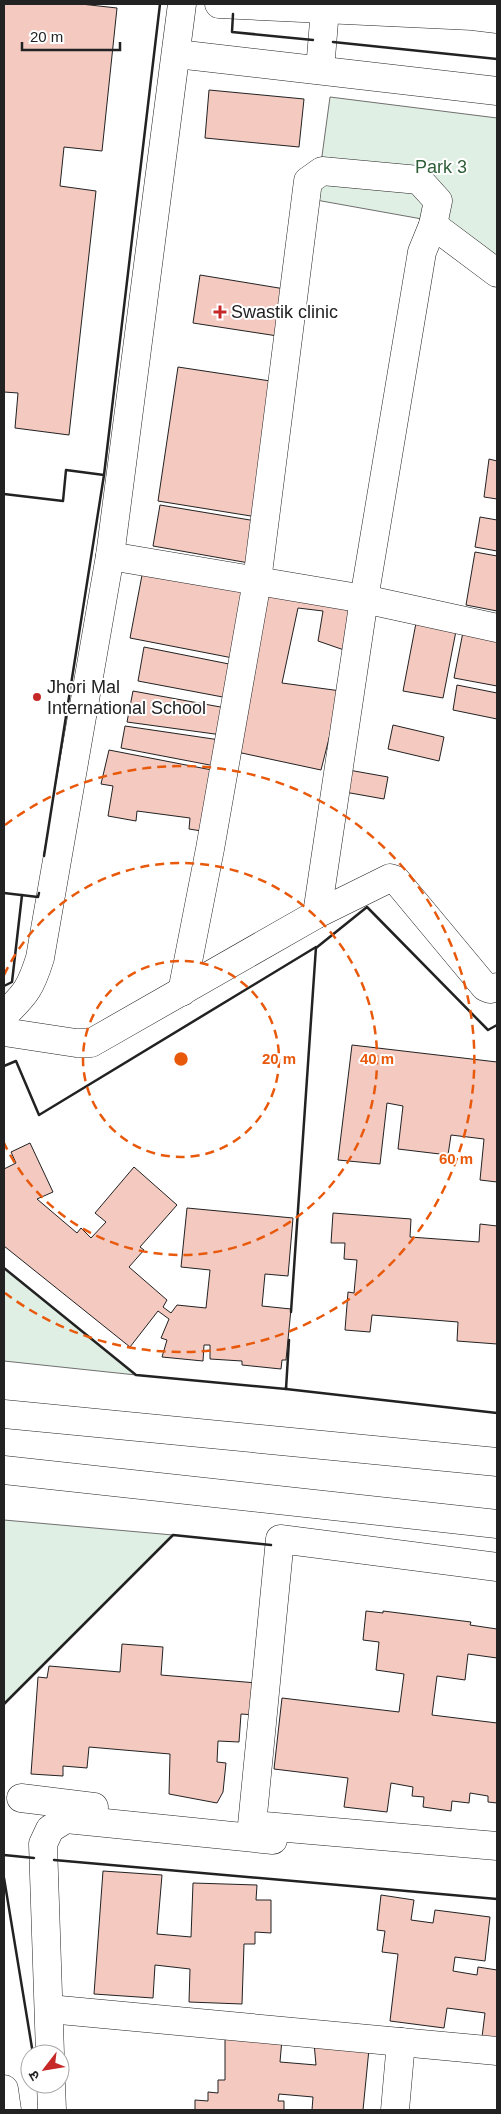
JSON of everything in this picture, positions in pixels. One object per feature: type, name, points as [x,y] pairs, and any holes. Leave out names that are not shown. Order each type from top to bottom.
[{"type":"street","points":[[4,1015],[19,1001],[32,984],[40,958],[110,556],[177,54],[182,4]]},
{"type":"street","points":[[219,4],[481,13]]},
{"type":"street","points":[[320,70],[325,9]]},
{"type":"street","points":[[177,54],[497,91]]},
{"type":"street","points":[[182,992],[210,849],[257,581],[308,181],[322,171],[418,180],[438,201],[433,225],[422,252],[364,599],[317,914]]},
{"type":"street","points":[[433,225],[497,272]]},
{"type":"street","points":[[110,556],[364,599],[497,628]]},
{"type":"street","points":[[4,1032],[76,1043],[91,1043],[317,914],[386,879],[393,878],[484,987],[496,981]]},
{"type":"street","points":[[4,1414],[497,1462]]},
{"type":"street","points":[[4,1470],[497,1524]]},
{"type":"street","points":[[252,1825],[280,1539],[497,1567]]},
{"type":"street","points":[[21,1798],[252,1825],[497,1846]]},
{"type":"street","points":[[50,2044],[43,1844],[50,1829],[66,1819],[497,1862]]},
{"type":"street","points":[[49,2008],[497,2051]]},
{"type":"street","points":[[395,2110],[401,2042]]},
{"type":"street","points":[[4,2089],[7,2110]]},
{"type":"street","points":[[51,2094],[52,2110]]},
{"type":"green space","name":"Park 3","points":[[330,97],[497,118],[497,269],[422,219],[316,200]]},
{"type":"green space","points":[[4,1268],[136,1375],[4,1361]]},
{"type":"green space","points":[[4,1520],[173,1535],[4,1704]]},
{"type":"building","points":[[4,4],[81,4],[117,8],[102,151],[64,147],[60,186],[96,191],[69,435],[15,428],[18,393],[4,392]]},
{"type":"building","points":[[209,90],[304,99],[299,147],[205,138]]},
{"type":"building","points":[[200,275],[291,290],[284,337],[193,323]]},
{"type":"building","points":[[178,367],[277,382],[257,517],[158,501]]},
{"type":"building","points":[[489,459],[497,461],[497,499],[484,497]]},
{"type":"building","points":[[160,505],[256,521],[249,563],[153,546]]},
{"type":"building","points":[[480,517],[497,520],[497,551],[475,547]]},
{"type":"building","points":[[475,552],[497,556],[497,611],[466,605]]},
{"type":"building","points":[[143,570],[251,591],[238,659],[130,638]]},
{"type":"building","points":[[265,594],[354,607],[347,651],[318,641],[323,611],[298,608],[282,683],[341,691],[321,770],[237,752]]},
{"type":"building","points":[[416,623],[456,631],[443,698],[403,691]]},
{"type":"building","points":[[463,632],[497,638],[497,686],[454,678]]},
{"type":"building","points":[[144,647],[234,665],[228,698],[138,681]]},
{"type":"building","points":[[457,685],[497,693],[497,719],[453,710]]},
{"type":"building","points":[[133,691],[226,708],[222,735],[127,722]]},
{"type":"building","points":[[393,725],[444,737],[439,761],[388,749]]},
{"type":"building","points":[[125,726],[220,740],[215,766],[121,748]]},
{"type":"building","points":[[109,750],[217,771],[208,832],[189,829],[190,818],[137,811],[136,821],[108,816],[113,786],[101,784]]},
{"type":"building","points":[[343,769],[388,777],[384,799],[339,791]]},
{"type":"building","points":[[352,1045],[497,1062],[497,1182],[480,1180],[484,1139],[451,1135],[448,1155],[398,1149],[403,1106],[387,1103],[380,1164],[338,1160]]},
{"type":"building","points":[[30,1143],[53,1192],[37,1199],[77,1233],[81,1228],[91,1238],[106,1222],[95,1213],[134,1167],[177,1205],[140,1247],[144,1250],[129,1267],[167,1300],[163,1307],[171,1313],[177,1305],[206,1308],[210,1270],[181,1267],[187,1208],[293,1218],[288,1276],[265,1274],[262,1306],[291,1309],[286,1360],[282,1360],[281,1369],[242,1365],[242,1361],[210,1359],[210,1345],[204,1345],[203,1361],[162,1357],[167,1340],[161,1338],[169,1319],[158,1311],[130,1347],[4,1246],[4,1169],[16,1163],[11,1152]]},
{"type":"building","points":[[333,1213],[411,1219],[410,1237],[479,1242],[480,1224],[497,1226],[497,1344],[457,1341],[458,1322],[372,1315],[370,1332],[345,1330],[348,1292],[354,1293],[357,1260],[344,1259],[345,1243],[331,1243]]},
{"type":"building","points":[[366,1611],[383,1613],[383,1611],[471,1622],[470,1625],[497,1629],[497,1658],[468,1654],[465,1680],[437,1676],[432,1715],[497,1723],[497,1803],[488,1802],[488,1796],[470,1793],[469,1803],[452,1801],[451,1811],[423,1807],[424,1797],[412,1796],[413,1787],[391,1783],[387,1812],[344,1807],[348,1778],[274,1769],[282,1698],[399,1712],[404,1674],[376,1670],[379,1642],[363,1640]]},
{"type":"building","points":[[122,1644],[163,1647],[161,1675],[257,1683],[255,1715],[241,1714],[239,1742],[218,1741],[217,1762],[226,1763],[223,1792],[217,1803],[169,1794],[170,1754],[89,1747],[87,1768],[63,1766],[63,1776],[31,1774],[38,1677],[47,1678],[49,1666],[120,1672]]},
{"type":"building","points":[[103,1871],[162,1875],[157,1934],[191,1937],[193,1883],[257,1885],[256,1900],[271,1900],[271,1933],[255,1932],[255,1944],[244,1944],[242,2004],[189,2002],[190,1969],[155,1965],[153,1998],[94,1994]]},
{"type":"building","points":[[381,1895],[414,1900],[411,1920],[433,1923],[435,1910],[490,1917],[485,1961],[455,1957],[453,1971],[477,1975],[478,1967],[497,1970],[497,2039],[482,2037],[485,2013],[447,2008],[444,2028],[390,2021],[398,1954],[382,1952],[385,1931],[377,1930]]},
{"type":"building","points":[[225,2036],[282,2039],[280,2062],[316,2065],[314,2043],[369,2049],[363,2110],[312,2110],[313,2097],[279,2094],[278,2101],[284,2101],[284,2110],[195,2110],[195,2100],[208,2101],[208,2092],[218,2093],[218,2080],[225,2080]]},
{"type":"wall","points":[[104,475],[160,4]]},
{"type":"wall","points":[[233,14],[232,32],[313,40]]},
{"type":"wall","points":[[333,42],[497,59]]},
{"type":"wall","points":[[4,494],[63,501],[66,470],[104,475],[44,856]]},
{"type":"wall","points":[[4,893],[38,897],[39,893]]},
{"type":"wall","points":[[4,986],[12,982],[22,895]]},
{"type":"wall","points":[[316,948],[367,907],[488,1030],[497,1025]]},
{"type":"wall","points":[[4,1066],[16,1061],[39,1115],[316,947],[291,1312]]},
{"type":"wall","points":[[4,1268],[136,1375],[286,1389],[289,1340]]},
{"type":"wall","points":[[286,1387],[286,1389],[497,1413]]},
{"type":"wall","points":[[4,1704],[173,1535],[271,1545]]},
{"type":"wall","points":[[4,1855],[34,1858]]},
{"type":"wall","points":[[54,1860],[497,1899]]},
{"type":"wall","points":[[4,1878],[31,2044]]},
{"type":"place","name":"Swastik clinic","points":[[220,312]]},
{"type":"place","name":"Jhori Mal International School","points":[[37,697]]}]
